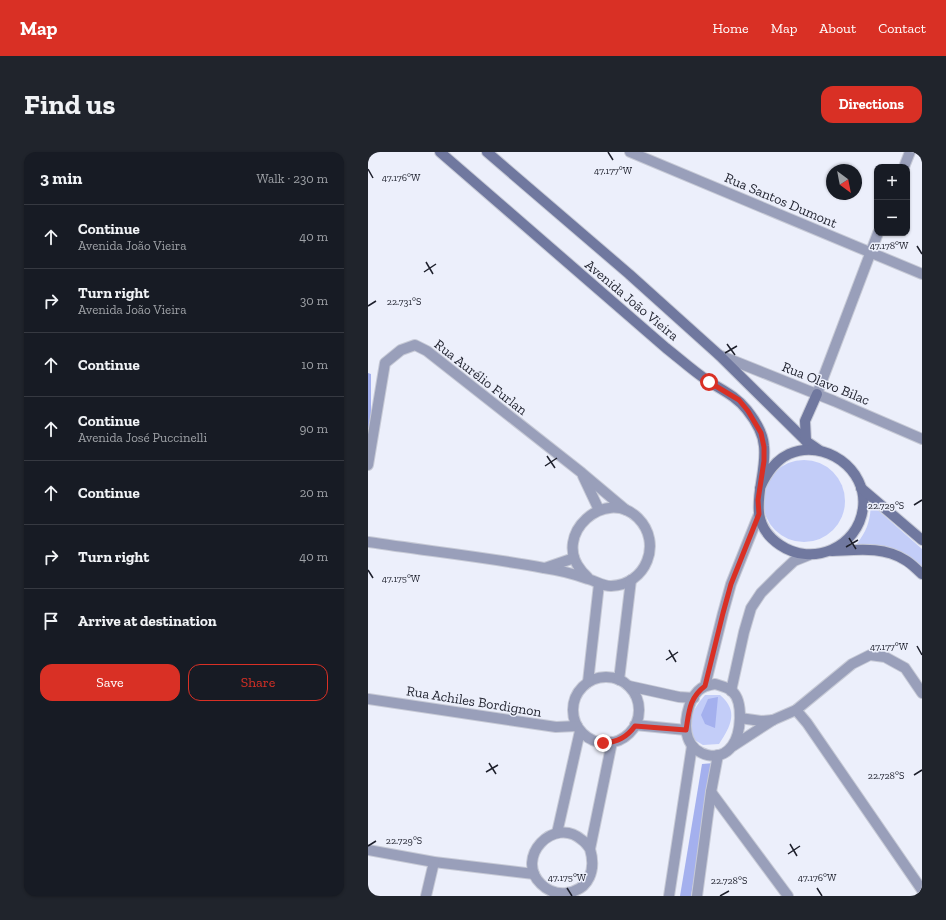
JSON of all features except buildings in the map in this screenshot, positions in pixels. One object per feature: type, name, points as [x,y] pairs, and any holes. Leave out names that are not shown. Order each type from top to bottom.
[{"type":"main road","name":"Avenida João Vieira","points":[[440,152],[587,281],[693,370],[739,400],[756,423],[763,440],[764,461],[760,488]]},
{"type":"main road","name":"Avenida João Vieira","points":[[487,152],[629,274],[719,355],[806,441],[819,450]]},
{"type":"main road","points":[[806,441],[805,422],[817,394]]},
{"type":"main road","points":[[830,551],[846,541],[858,525],[863,507],[861,488],[852,470],[838,457],[819,450],[804,450],[789,454],[776,462],[766,474],[760,488],[758,500],[759,514],[762,524],[776,543],[792,552],[809,555],[830,551],[869,549],[885,552],[905,560],[922,574]]},
{"type":"main road","points":[[861,488],[922,540]]},
{"type":"street","name":"Rua Santos Dumont","points":[[630,152],[922,274]]},
{"type":"street","points":[[905,164],[910,152]]},
{"type":"street","points":[[817,394],[877,236]]},
{"type":"street","name":"Rua Aurélio Furlan","points":[[368,465],[385,364],[401,350],[415,345],[427,351],[582,473],[627,511]]},
{"type":"street","name":"Rua Olavo Bilac","points":[[719,355],[817,394],[922,439]]},
{"type":"street","name":"Rua Aurélio Furlan","points":[[582,473],[600,510]]},
{"type":"street","points":[[368,542],[545,568],[610,586],[621,585],[641,573],[647,563],[650,551],[650,538],[645,527],[638,518],[627,511],[618,508],[600,510],[589,516],[580,524],[575,535],[573,546],[574,558],[580,570],[594,581]]},
{"type":"street","points":[[705,686],[731,584],[759,514]]},
{"type":"street","points":[[731,691],[751,608],[761,593],[778,575],[794,561],[809,555]]},
{"type":"street","points":[[545,568],[574,558]]},
{"type":"street","points":[[619,680],[631,580]]},
{"type":"street","points":[[588,682],[594,581]]},
{"type":"street","points":[[733,746],[740,718],[736,696],[724,686],[715,684],[705,686],[698,692],[689,706],[686,730],[688,739],[692,746],[699,753],[707,756],[718,755],[727,751],[773,720],[796,710],[852,664],[870,655],[886,657],[905,668],[922,693]]},
{"type":"street","points":[[629,686],[637,698],[639,712],[635,726],[629,733],[612,742],[603,743],[587,737],[578,728],[573,714],[574,702],[579,690],[588,682],[604,677],[619,680],[629,686],[679,697],[694,698]]},
{"type":"street","name":"Rua Achiles Bordignon","points":[[368,699],[556,727],[578,728]]},
{"type":"street","points":[[796,710],[807,723],[922,890]]},
{"type":"street","points":[[740,718],[761,721],[773,720]]},
{"type":"street","points":[[635,726],[686,730]]},
{"type":"street","points":[[558,833],[578,728]]},
{"type":"street","points":[[590,849],[612,742]]},
{"type":"street","points":[[669,896],[692,746]]},
{"type":"street","points":[[696,896],[711,792],[718,755]]},
{"type":"street","points":[[711,792],[788,896]]},
{"type":"street","points":[[558,833],[570,833],[582,839],[590,849],[593,859],[592,870],[588,880],[571,894],[552,892],[544,888],[534,874],[532,860],[536,848],[545,838],[558,833]]},
{"type":"street","points":[[368,850],[434,862],[534,874]]},
{"type":"street","points":[[426,896],[434,862]]},
{"type":"shaded area","points":[[368,373],[371,374],[371,445],[368,458]]},
{"type":"shaded area","points":[[796,460],[812,460],[827,467],[838,478],[845,493],[845,509],[842,517],[833,530],[820,539],[812,542],[796,542],[781,535],[770,524],[763,509],[763,493],[770,478],[781,467]]},
{"type":"shaded area","points":[[871,504],[922,549],[922,568],[869,546],[857,544],[867,526]]},
{"type":"shaded area","points":[[705,695],[720,695],[730,707],[730,725],[719,744],[703,745],[693,739],[691,732],[690,722],[693,713]]},
{"type":"shaded area","points":[[718,697],[715,728],[705,724],[701,715],[708,699]]},
{"type":"shaded area","points":[[714,763],[691,896],[680,896],[702,764]]},
{"type":"route","points":[[603,743],[621,739],[635,726],[686,730],[689,706],[698,692],[705,686],[731,584],[759,514],[758,500],[764,461],[764,447],[761,433],[748,411],[739,400],[709,382]]}]
